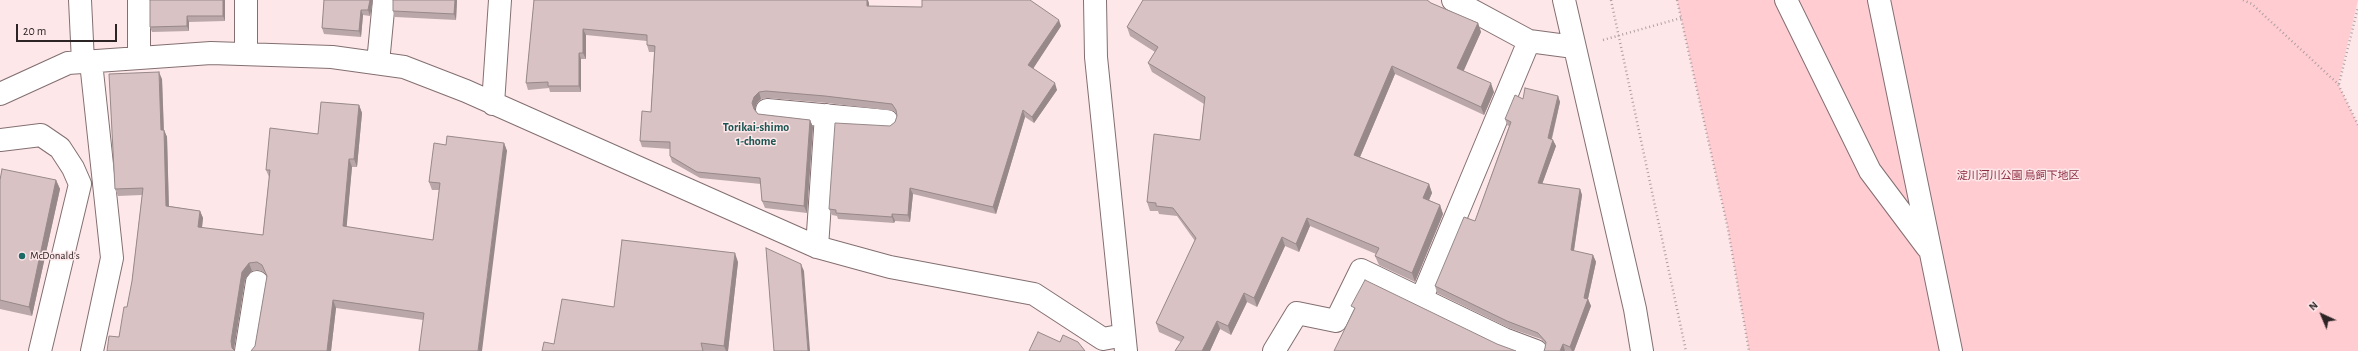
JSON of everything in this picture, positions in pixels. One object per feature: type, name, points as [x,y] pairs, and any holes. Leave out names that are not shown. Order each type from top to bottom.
[{"type":"street","points":[[80,0],[112,258],[92,351]]},
{"type":"street","points":[[139,0],[139,58]]},
{"type":"street","points":[[246,0],[246,54]]},
{"type":"street","points":[[378,63],[384,0]]},
{"type":"street","points":[[493,104],[500,0]]},
{"type":"street","points":[[0,94],[68,63],[211,53],[332,56],[404,67],[493,104],[817,247],[890,267],[1034,294],[1103,339],[1125,343],[1096,56],[1096,0]]},
{"type":"street","points":[[1453,0],[1529,41],[1574,47]]},
{"type":"street","points":[[1564,0],[1635,309],[1642,351]]},
{"type":"street","points":[[1786,0],[1870,170],[1930,252]]},
{"type":"street","points":[[1879,0],[1951,351]]},
{"type":"street","points":[[1421,300],[1529,41]]},
{"type":"street","points":[[767,110],[887,121]]},
{"type":"street","points":[[817,247],[826,116]]},
{"type":"street","points":[[0,140],[41,135],[60,148],[73,168],[80,184],[40,351]]},
{"type":"street","points":[[1274,351],[1297,313],[1336,321],[1361,270],[1504,339],[1536,351]]},
{"type":"street","points":[[246,351],[257,282]]},
{"type":"path","points":[[1611,0],[1686,351]]},
{"type":"path","points":[[1677,0],[1728,229],[1749,351]]},
{"type":"path","points":[[2243,0],[2252,4],[2338,84],[2358,125]]},
{"type":"path","points":[[2338,84],[2358,7]]},
{"type":"path","points":[[1574,47],[1618,37],[1681,18]]},
{"type":"green space","name":"淀川河川公園 鳥飼下地区","points":[[1677,0],[2358,0],[2338,84],[2358,125],[2358,351],[1749,351],[1728,229]]},
{"type":"building","points":[[150,0],[223,0],[223,16],[187,16],[187,26],[150,27]]},
{"type":"building","points":[[324,0],[370,0],[368,10],[361,10],[359,31],[322,28]]},
{"type":"building","points":[[393,0],[455,0],[454,14],[393,11]]},
{"type":"building","points":[[534,0],[867,0],[867,6],[922,7],[922,0],[1030,0],[1059,20],[1028,65],[1055,83],[1032,117],[1023,110],[993,207],[910,188],[908,215],[892,214],[892,217],[836,213],[836,210],[829,209],[835,123],[890,126],[895,122],[897,116],[896,110],[892,104],[825,96],[766,91],[759,92],[754,97],[752,103],[758,114],[810,120],[804,206],[762,201],[760,178],[697,172],[670,156],[670,142],[640,141],[642,111],[651,112],[655,46],[647,45],[647,35],[583,29],[583,53],[579,53],[579,86],[548,86],[548,82],[526,83]]},
{"type":"building","points":[[1143,0],[1427,0],[1478,23],[1457,68],[1491,83],[1481,107],[1392,66],[1354,155],[1429,184],[1423,198],[1440,205],[1412,273],[1375,256],[1379,248],[1307,218],[1296,244],[1282,237],[1254,298],[1244,293],[1228,326],[1217,321],[1202,351],[1175,351],[1184,337],[1156,323],[1196,238],[1173,208],[1156,206],[1156,203],[1147,202],[1154,134],[1200,140],[1205,97],[1148,63],[1158,47],[1127,27]]},
{"type":"building","points":[[159,72],[161,130],[164,130],[166,206],[200,211],[198,227],[263,235],[270,170],[266,170],[270,128],[318,134],[321,102],[359,105],[354,159],[349,159],[343,226],[433,240],[440,183],[429,182],[434,143],[446,145],[447,136],[504,143],[478,351],[419,351],[424,313],[333,300],[327,351],[251,351],[255,346],[267,276],[262,265],[257,262],[249,263],[242,272],[231,341],[232,348],[235,351],[107,351],[109,336],[119,337],[124,307],[127,307],[132,281],[143,188],[115,189],[109,74]]},
{"type":"building","points":[[1525,88],[1558,96],[1548,138],[1553,140],[1538,183],[1580,189],[1571,250],[1593,255],[1584,298],[1588,299],[1570,347],[1563,344],[1560,351],[1544,351],[1546,342],[1538,333],[1507,321],[1435,286],[1464,217],[1475,221],[1511,122],[1505,119],[1515,95],[1523,99]]},
{"type":"building","name":"McDonald's","points":[[2,169],[56,180],[29,307],[0,300],[0,180]]},
{"type":"building","points":[[622,240],[735,253],[724,346],[701,343],[703,351],[542,351],[544,342],[554,344],[562,299],[614,307]]},
{"type":"building","points":[[766,248],[801,264],[808,351],[774,351]]},
{"type":"building","points":[[1365,280],[1497,344],[1516,351],[1334,351],[1355,308],[1351,306]]},
{"type":"building","points":[[1038,332],[1060,342],[1063,335],[1078,342],[1085,351],[1029,351]]},
{"type":"place","name":"McDonald's","points":[[22,256]]},
{"type":"district","name":"Torikai-shimo 1-chome","points":[[756,134]]}]
